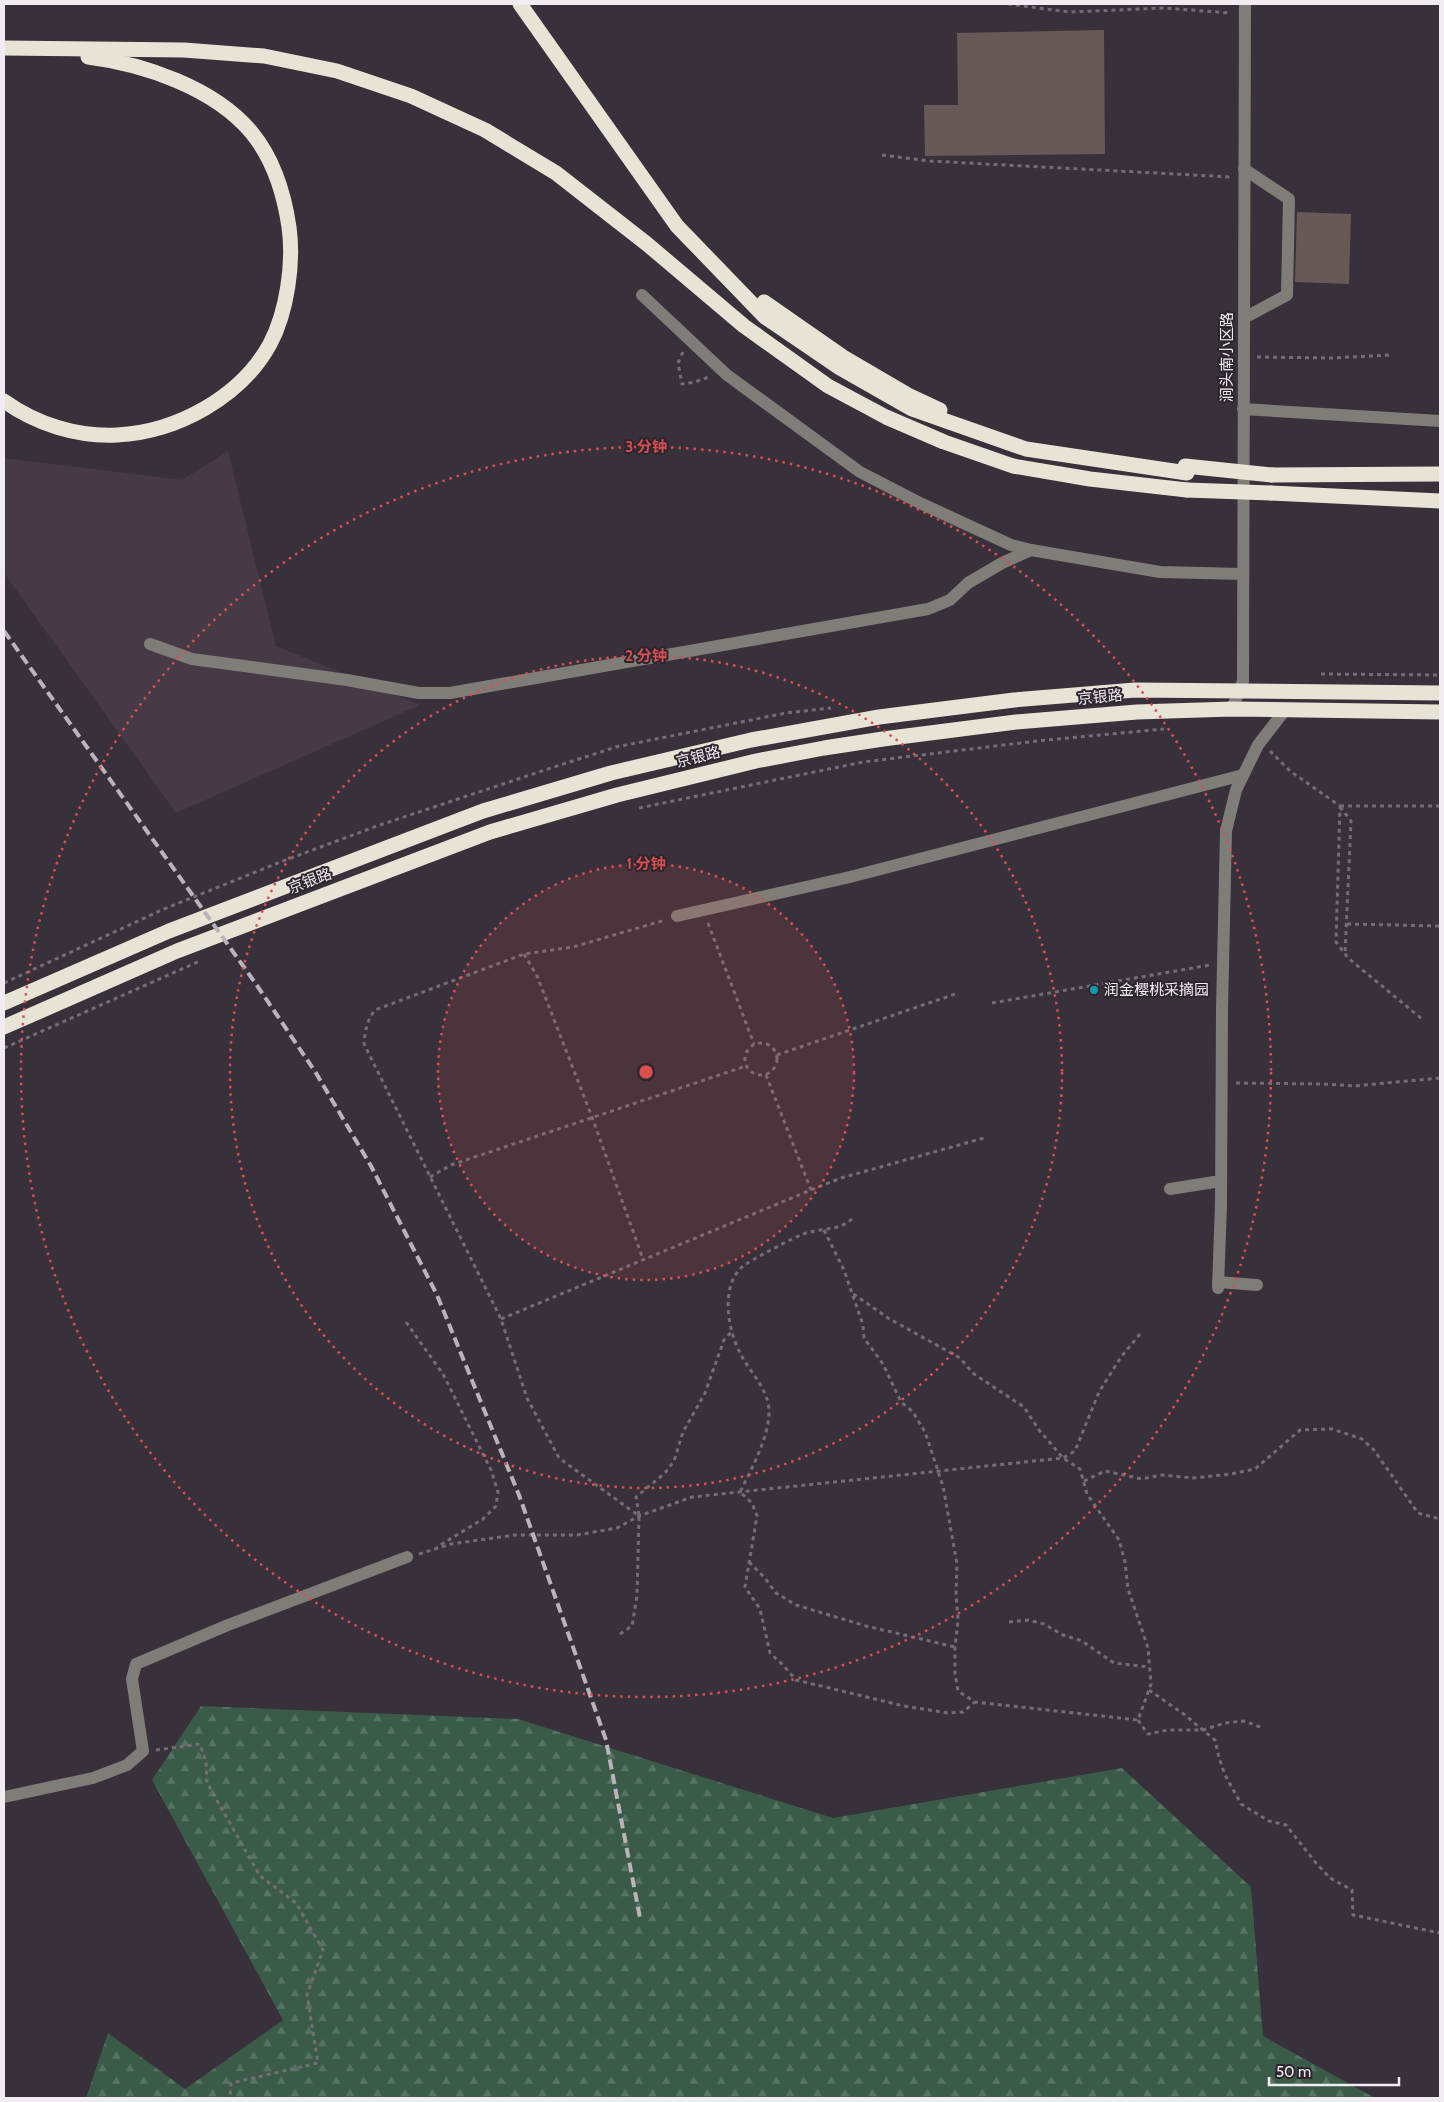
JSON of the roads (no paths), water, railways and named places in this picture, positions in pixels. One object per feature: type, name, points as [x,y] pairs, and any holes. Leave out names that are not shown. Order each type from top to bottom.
[{"type":"highway","points":[[520,4],[677,226],[765,317],[840,368],[912,409],[1026,449],[1186,470],[1272,475],[1440,474]]},
{"type":"highway","points":[[526,4],[566,56],[675,214],[713,258],[770,308],[843,357],[908,395],[1029,447],[1186,470]]},
{"type":"highway","points":[[4,401],[22,414],[53,426],[85,434],[125,434],[148,431],[179,421],[204,409],[232,390],[255,367],[270,343],[284,304],[290,274],[291,240],[284,197],[270,161],[252,133],[233,115],[207,96],[171,77],[114,60],[8,48]]},
{"type":"highway","points":[[8,48],[184,50],[264,56],[337,71],[411,96],[486,130],[556,173],[646,244],[744,326],[828,386],[886,418],[944,442],[1013,466],[1090,479],[1186,490],[1440,501]]},
{"type":"highway","name":"京银路","points":[[4,1003],[168,931],[483,811],[611,773],[751,740],[879,717],[1014,700],[1135,690],[1440,693]]},
{"type":"highway","name":"京银路","points":[[4,1027],[177,951],[490,832],[617,795],[756,761],[883,739],[1016,722],[1136,712],[1232,709],[1440,712]]},
{"type":"street","name":"涧头南小区路","points":[[1232,709],[1243,674],[1245,9]]},
{"type":"street","points":[[1244,174],[1289,199],[1287,295],[1244,318]]},
{"type":"street","points":[[642,295],[724,372],[772,410],[860,472],[920,503],[1003,541],[1031,550],[1160,572],[1243,574]]},
{"type":"street","points":[[1243,409],[1440,421]]},
{"type":"street","points":[[150,644],[192,659],[338,679],[419,693],[450,693],[928,610],[950,600],[968,583],[1002,563],[1031,550]]},
{"type":"street","points":[[1257,1285],[1218,1285],[1226,831],[1236,790],[1243,775],[1261,741],[1285,710]]},
{"type":"street","points":[[677,916],[850,877],[1243,775]]},
{"type":"street","points":[[1170,1189],[1221,1181]]},
{"type":"street","points":[[4,1798],[93,1778],[127,1765],[143,1751],[132,1678],[136,1664],[228,1624],[407,1557]]},
{"type":"railway","points":[[4,631],[256,984],[316,1073],[371,1166],[437,1295],[519,1495],[606,1740],[640,1918]]},
{"type":"place","name":"润金樱桃采摘园","points":[[1094,990]]}]
